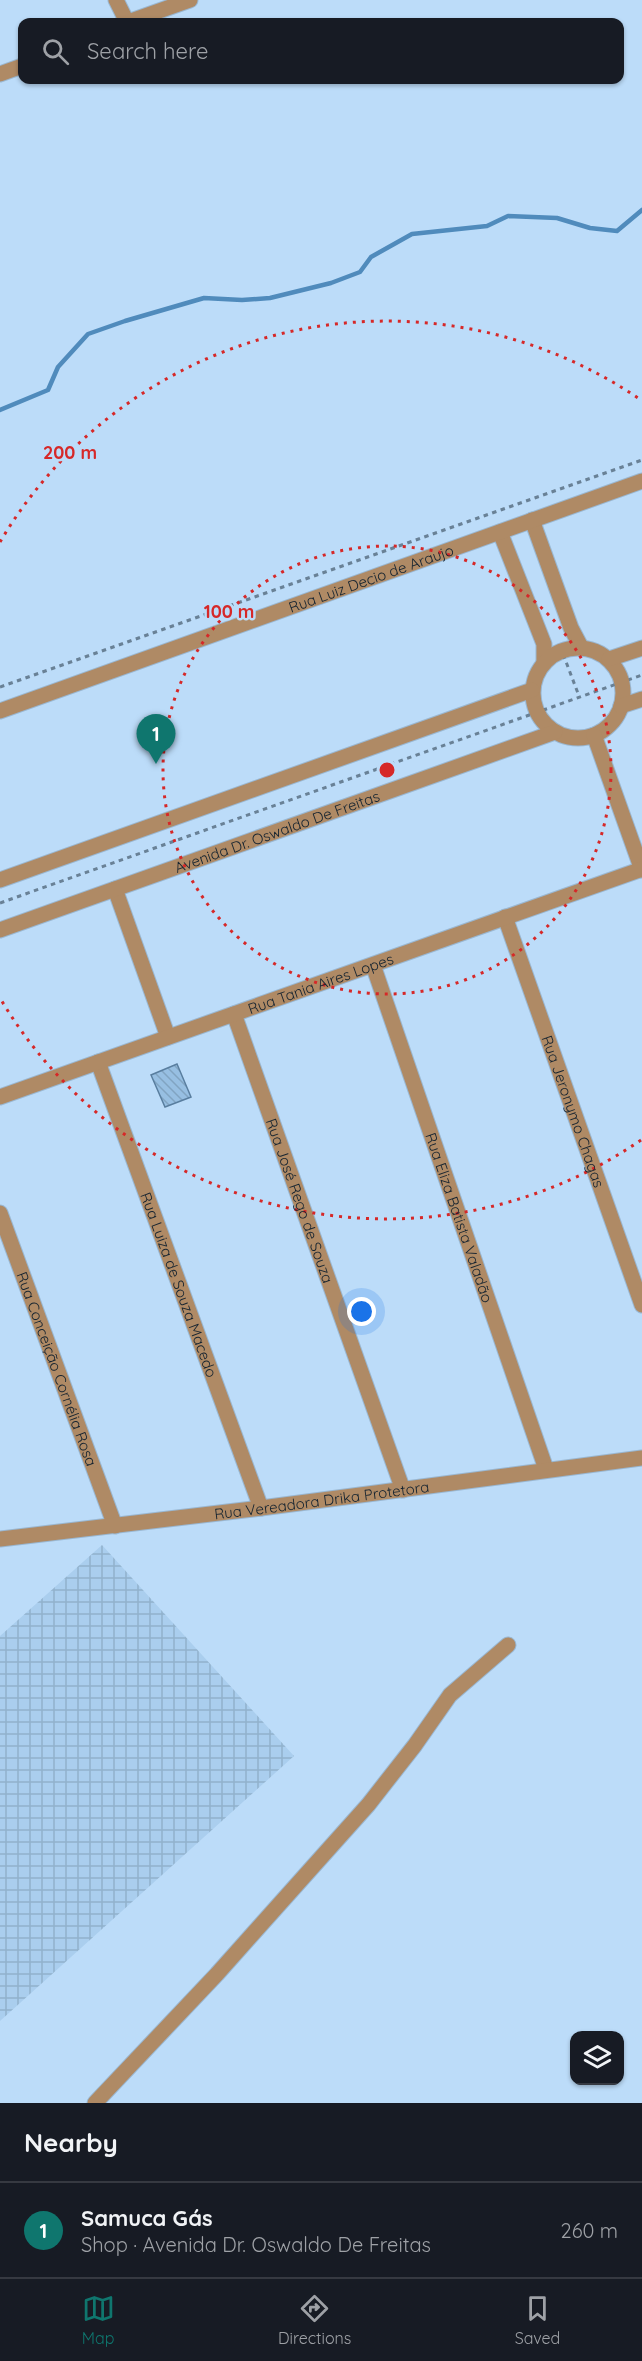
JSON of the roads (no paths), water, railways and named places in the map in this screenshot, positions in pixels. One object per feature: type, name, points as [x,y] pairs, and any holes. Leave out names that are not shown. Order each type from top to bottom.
[{"type":"street","points":[[116,0],[125,18]]},
{"type":"street","points":[[138,18],[190,0]]},
{"type":"street","points":[[0,74],[18,67]]},
{"type":"street","name":"Rua Luiz Decio de Araujo","points":[[0,711],[642,481]]},
{"type":"street","points":[[532,520],[571,628],[581,647]]},
{"type":"street","points":[[500,532],[544,644],[544,662]]},
{"type":"street","points":[[581,647],[600,653],[609,659],[621,682],[623,696],[621,706],[611,723],[594,735],[574,738],[555,732],[547,726],[536,712],[532,690],[538,670],[544,662],[562,650],[581,647]]},
{"type":"street","points":[[609,659],[642,648]]},
{"type":"street","points":[[0,880],[532,690]]},
{"type":"street","points":[[621,706],[642,699]]},
{"type":"street","name":"Avenida Dr. Oswaldo De Freitas","points":[[0,930],[555,732]]},
{"type":"street","points":[[594,735],[642,869]]},
{"type":"street","name":"Rua Tania Aires Lopes","points":[[0,1097],[642,869]]},
{"type":"street","points":[[115,890],[168,1037]]},
{"type":"street","name":"Rua Jeronymo Chagas","points":[[505,918],[642,1305]]},
{"type":"street","name":"Rua Eliza Batista Valadão","points":[[373,965],[546,1469]]},
{"type":"street","name":"Rua José Rego de Souza","points":[[234,1014],[403,1490]]},
{"type":"street","name":"Rua Luiza de Souza Macedo","points":[[98,1062],[261,1508]]},
{"type":"street","name":"Rua Conceição Cornélia Rosa","points":[[0,1213],[115,1526]]},
{"type":"street","name":"Rua Vereadora Drika Protetora","points":[[0,1539],[261,1508],[642,1458]]},
{"type":"street","points":[[95,2103],[217,1974],[368,1805],[415,1745],[450,1695],[508,1645]]},
{"type":"waterway","points":[[0,410],[48,390],[58,367],[88,334],[125,321],[204,298],[242,300],[270,298],[331,283],[360,272],[371,257],[412,234],[487,226],[508,216],[557,218],[590,228],[617,231],[642,210]]},
{"type":"place","name":"Samuca Gás","points":[[156,764]]}]
